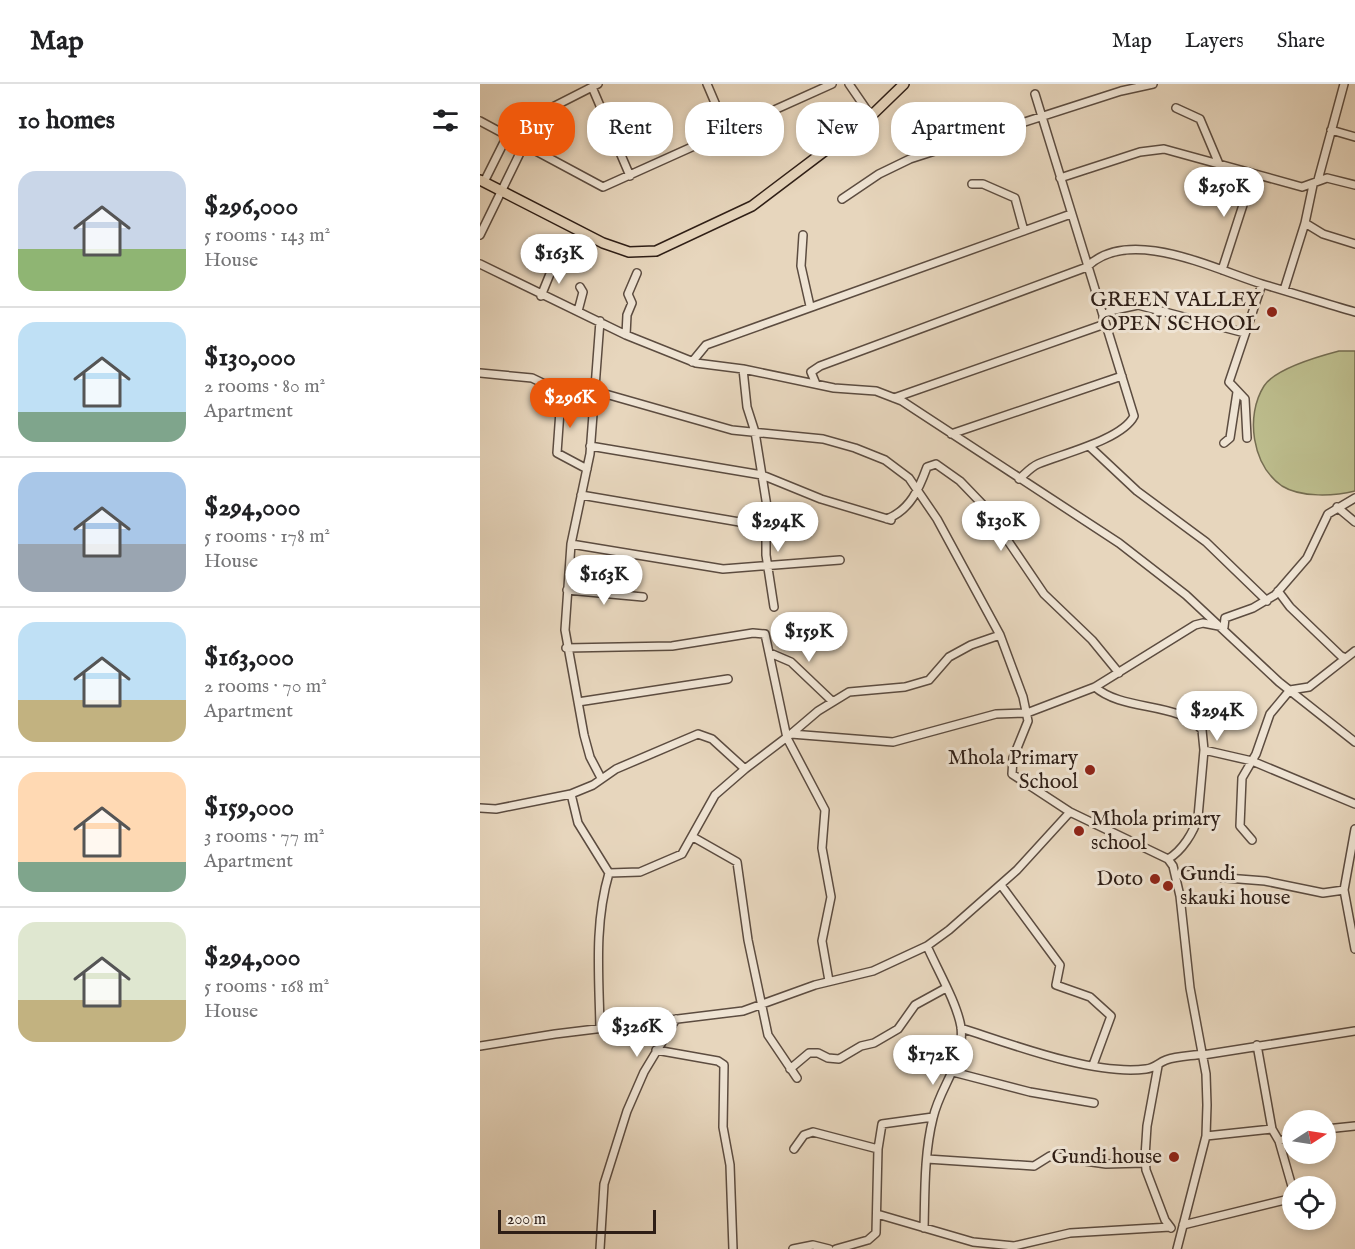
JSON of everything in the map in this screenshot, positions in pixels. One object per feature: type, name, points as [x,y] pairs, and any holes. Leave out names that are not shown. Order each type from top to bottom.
[{"type":"main road","points":[[879,108],[904,84]]},
{"type":"main road","points":[[482,181],[603,243],[629,252],[656,251],[752,206],[818,156]]},
{"type":"street","points":[[706,84],[714,102]]},
{"type":"street","points":[[784,105],[832,84]]},
{"type":"street","points":[[849,84],[861,102]]},
{"type":"street","points":[[842,199],[879,174],[910,159],[1042,116],[1153,84]]},
{"type":"street","points":[[1284,290],[1344,84]]},
{"type":"street","points":[[560,102],[595,85],[630,176]]},
{"type":"street","points":[[1019,478],[1036,465],[1089,446],[1125,427],[1134,416],[1035,94]]},
{"type":"street","points":[[1176,108],[1200,119],[1220,164]]},
{"type":"street","points":[[480,121],[498,131]]},
{"type":"street","points":[[1331,130],[1355,136]]},
{"type":"street","points":[[1060,178],[1140,152],[1164,149],[1302,187],[1335,178],[1355,184]]},
{"type":"street","points":[[542,156],[602,187],[685,150]]},
{"type":"street","points":[[482,181],[498,152]]},
{"type":"street","points":[[480,235],[518,156]]},
{"type":"street","points":[[1222,270],[1253,174]]},
{"type":"street","points":[[972,184],[983,183],[1015,198],[1024,231]]},
{"type":"street","points":[[692,362],[706,345],[1071,214]]},
{"type":"street","points":[[1305,223],[1323,234],[1355,244]]},
{"type":"street","points":[[803,235],[801,266],[810,306]]},
{"type":"street","points":[[816,384],[811,372],[820,366],[1087,267],[1096,258],[1137,250],[1173,255],[1355,312]]},
{"type":"street","points":[[480,264],[626,335],[692,362],[743,369],[816,384],[876,391],[894,398],[1101,530],[1224,627],[1290,690],[1355,742]]},
{"type":"street","points":[[542,296],[554,264]]},
{"type":"street","points":[[626,335],[627,315],[632,303],[629,290],[637,273]]},
{"type":"street","points":[[1247,438],[1245,399],[1229,382],[1262,284]]},
{"type":"street","points":[[578,311],[584,292],[580,287]]},
{"type":"street","points":[[894,398],[1104,320],[1110,311],[1138,305],[1245,333]]},
{"type":"street","points":[[600,321],[590,446],[571,544],[567,591],[567,648],[590,757],[601,778]]},
{"type":"street","points":[[743,369],[747,407],[755,432],[769,519],[763,526]]},
{"type":"street","points":[[480,373],[534,378],[557,390],[579,388],[596,391],[732,430],[823,439],[885,460],[909,478],[938,519],[1000,635],[1027,713],[1027,725],[1013,758],[1012,774],[1070,812],[1168,859],[1175,874],[1207,1095],[1206,1136],[1177,1249]]},
{"type":"street","points":[[951,434],[1122,376]]},
{"type":"street","points":[[557,390],[560,411],[557,453],[587,469]]},
{"type":"street","points":[[1224,443],[1230,438],[1237,392]]},
{"type":"street","points":[[590,446],[762,475],[821,499],[890,519],[898,514],[918,490],[927,467],[936,464],[960,481],[997,524],[1044,594],[1092,640],[1119,673]]},
{"type":"street","points":[[1089,446],[1137,490],[1206,542],[1267,601]]},
{"type":"street","points":[[581,495],[766,525],[767,564],[774,607]]},
{"type":"street","points":[[1224,627],[1225,618],[1267,601],[1278,591],[1307,558],[1325,517],[1337,507],[1355,498]]},
{"type":"street","points":[[1337,507],[1355,522]]},
{"type":"street","points":[[571,544],[693,566],[747,569],[767,564],[840,560]]},
{"type":"street","points":[[567,591],[643,597]]},
{"type":"street","points":[[1278,591],[1290,607],[1341,656],[1346,658]]},
{"type":"street","points":[[789,736],[893,742],[996,714],[1027,713],[1095,687],[1195,625],[1203,622],[1224,627]]},
{"type":"street","points":[[567,648],[672,646],[760,633],[767,636],[789,736],[825,810],[822,848],[831,897],[822,941],[829,981]]},
{"type":"street","points":[[609,873],[640,872],[682,854],[715,795],[832,700],[856,690],[905,687],[930,680],[950,657],[971,645],[1000,635]]},
{"type":"street","points":[[1252,840],[1242,831],[1240,822],[1242,778],[1252,761],[1270,714],[1290,690],[1309,687],[1355,651]]},
{"type":"street","points":[[770,652],[791,662],[832,700]]},
{"type":"street","points":[[578,702],[728,679]]},
{"type":"street","points":[[1095,687],[1111,698],[1148,705],[1192,722],[1202,730],[1204,750],[1202,790],[1195,827],[1175,855],[1168,859]]},
{"type":"street","points":[[480,808],[496,809],[571,794],[698,734],[712,739],[745,769]]},
{"type":"street","points":[[1204,750],[1252,761],[1355,804]]},
{"type":"street","points":[[571,794],[578,823],[609,873],[602,900],[597,951],[600,1028]]},
{"type":"street","points":[[480,1046],[600,1028],[742,1011],[829,981],[873,971],[927,946],[1001,885],[1037,851],[1070,812]]},
{"type":"street","points":[[1355,829],[1344,890],[1355,949]]},
{"type":"street","points":[[693,837],[736,862],[748,940],[769,1038],[797,1078]]},
{"type":"street","points":[[1175,874],[1265,881],[1323,893],[1344,890]]},
{"type":"street","points":[[1001,885],[1060,965],[1056,985],[1090,997],[1111,1016],[1093,1065]]},
{"type":"street","points":[[924,1228],[927,1159],[933,1117],[953,1072],[961,1028],[927,946]]},
{"type":"street","points":[[790,1069],[808,1053],[818,1053],[828,1058],[839,1059],[861,1046],[874,1043],[898,1029],[915,1005],[946,988]]},
{"type":"street","points":[[600,1249],[604,1184],[627,1111],[656,1050],[676,1019]]},
{"type":"street","points":[[961,1028],[1068,1061],[1124,1070],[1158,1066],[1165,1060],[1355,1031]]},
{"type":"street","points":[[1257,1045],[1272,1129],[1279,1141],[1289,1176]]},
{"type":"street","points":[[656,1050],[718,1061],[724,1065],[723,1127],[730,1165],[733,1249]]},
{"type":"street","points":[[1158,1066],[1147,1126],[1145,1163],[1170,1227]]},
{"type":"street","points":[[953,1072],[1030,1092],[1094,1103]]},
{"type":"street","points":[[836,1249],[874,1237],[877,1214],[878,1149],[882,1124],[933,1117]]},
{"type":"street","points":[[1336,1128],[1355,1126]]},
{"type":"street","points":[[1206,1136],[1272,1129]]},
{"type":"street","points":[[795,1149],[804,1135],[813,1132],[878,1149]]},
{"type":"street","points":[[927,1159],[1034,1166],[1050,1156],[1106,1164],[1145,1163]]},
{"type":"street","points":[[877,1214],[973,1242],[1014,1246],[1070,1233],[1181,1228],[1282,1201]]},
{"type":"street","points":[[793,1249],[813,1245],[829,1249]]},
{"type":"green space","points":[[1339,351],[1355,351],[1355,491],[1318,495],[1299,493],[1282,486],[1272,477],[1258,453],[1253,425],[1258,398],[1264,386],[1278,374],[1298,364]]},
{"type":"place","name":"GREEN VALLEY OPEN SCHOOL","points":[[1272,312]]},
{"type":"place","name":"Mhola Primary School","points":[[1090,770]]},
{"type":"place","name":"Mhola primary school","points":[[1079,831]]},
{"type":"place","name":"Doto","points":[[1155,879]]},
{"type":"place","name":"Gundi skauki house","points":[[1168,886]]},
{"type":"place","name":"Gundi house","points":[[1174,1157]]}]
